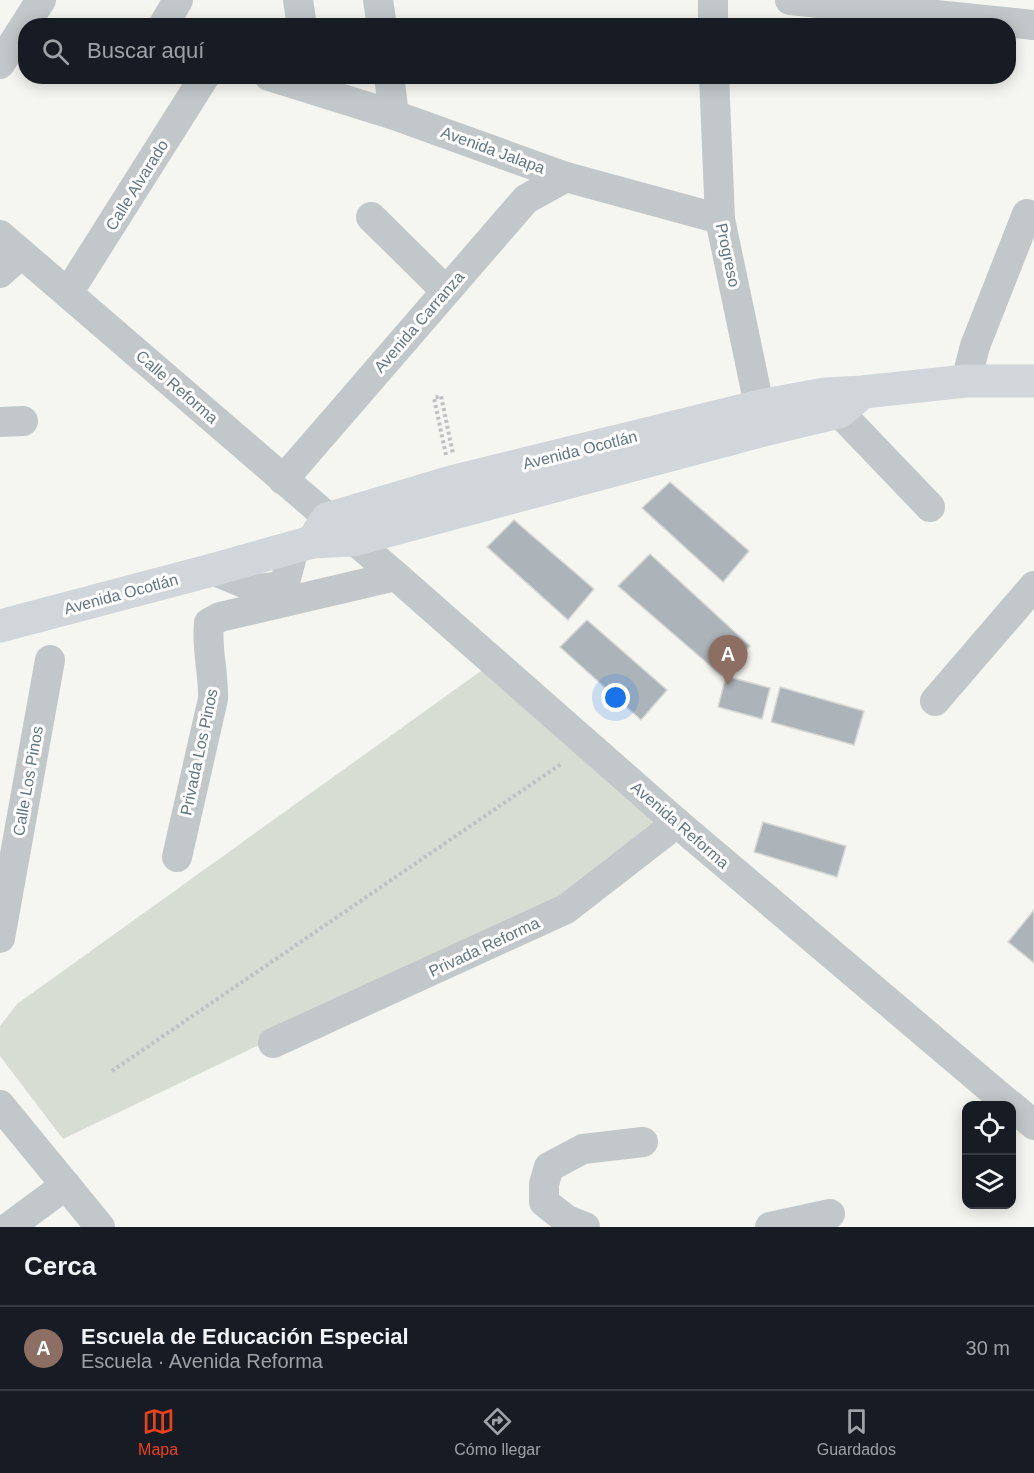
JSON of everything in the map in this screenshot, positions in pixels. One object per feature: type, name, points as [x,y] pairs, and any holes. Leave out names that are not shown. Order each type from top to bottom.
[{"type":"main road","name":"Avenida Ocotlán","points":[[0,626],[212,570],[311,536],[452,482],[762,418],[842,399],[966,381],[1034,381]]},
{"type":"main road","name":"Avenida Ocotlán","points":[[311,536],[353,540],[762,418]]},
{"type":"street","points":[[29,18],[41,0]]},
{"type":"street","points":[[168,18],[178,0]]},
{"type":"street","points":[[298,0],[301,18]]},
{"type":"street","points":[[378,0],[380,18]]},
{"type":"street","points":[[713,0],[713,18]]},
{"type":"street","points":[[790,0],[966,18]]},
{"type":"street","points":[[1016,23],[1034,25]]},
{"type":"street","points":[[0,64],[18,36]]},
{"type":"street","name":"Calle Alvarado","points":[[68,292],[200,84]]},
{"type":"street","name":"Avenida Jalapa","points":[[314,84],[566,177],[720,219]]},
{"type":"street","points":[[390,84],[394,115]]},
{"type":"street","name":"Progreso","points":[[714,84],[720,219],[762,418]]},
{"type":"street","name":"Avenida Carranza","points":[[282,480],[526,200],[566,177]]},
{"type":"street","points":[[966,381],[975,346],[1027,214]]},
{"type":"street","points":[[371,217],[446,291]]},
{"type":"street","name":"Calle Reforma","points":[[7,254],[68,292],[282,480],[311,536]]},
{"type":"street","points":[[842,399],[930,507]]},
{"type":"street","name":"Avenida Reforma","points":[[353,540],[677,823],[1005,1101]]},
{"type":"street","name":"Privada Los Pinos","points":[[177,857],[213,699],[214,681],[208,636],[209,623],[220,617],[396,576]]},
{"type":"street","points":[[935,701],[1034,586]]},
{"type":"street","name":"Calle Los Pinos","points":[[0,938],[50,660]]},
{"type":"street","name":"Privada Reforma","points":[[273,1043],[566,909],[677,823]]},
{"type":"street","points":[[0,1105],[100,1227]]},
{"type":"street","name":"Avenida Reforma","points":[[1016,1110],[1034,1125]]},
{"type":"street","points":[[585,1227],[567,1220],[544,1202],[544,1184],[549,1167],[583,1149],[643,1142]]},
{"type":"street","points":[[9,1227],[66,1185]]},
{"type":"street","points":[[770,1227],[830,1214]]},
{"type":"path","points":[[445,450],[434,398],[441,396],[448,428]]},
{"type":"path","points":[[112,1071],[561,764]]},
{"type":"shaded area","points":[[485,668],[664,825],[566,898],[63,1139],[0,1056],[0,1026],[17,1004]]},
{"type":"building","points":[[670,482],[749,551],[723,582],[642,508]]},
{"type":"building","points":[[514,520],[594,589],[568,620],[487,547]]},
{"type":"building","points":[[650,554],[750,646],[721,675],[618,586]]},
{"type":"building","points":[[587,620],[667,690],[641,720],[560,647]]},
{"type":"building","points":[[726,676],[770,688],[762,719],[718,707]]},
{"type":"building","points":[[780,687],[864,711],[854,745],[771,722]]},
{"type":"building","points":[[763,822],[846,846],[837,877],[754,852]]},
{"type":"building","points":[[1034,910],[1034,963],[1008,942]]},
{"type":"place","name":"Escuela de Educación Especial","points":[[728,685]]}]
